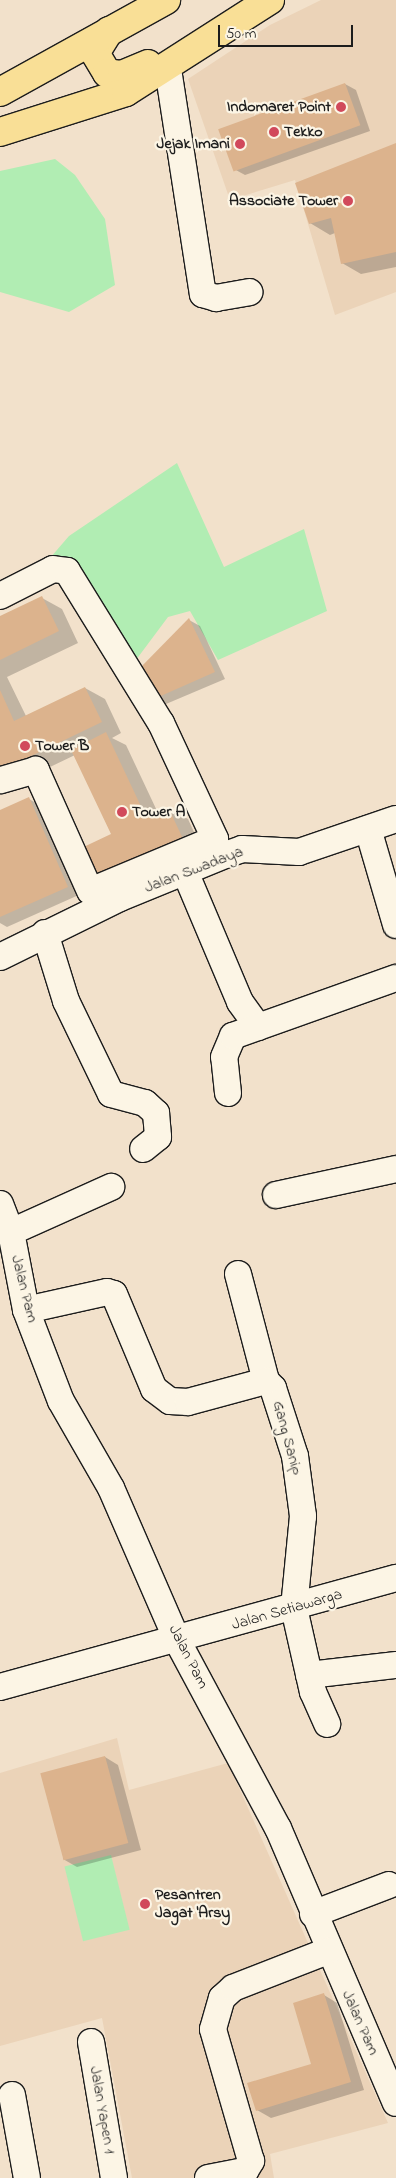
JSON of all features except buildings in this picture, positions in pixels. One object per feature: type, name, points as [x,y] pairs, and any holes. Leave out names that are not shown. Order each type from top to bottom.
[{"type":"main road","points":[[0,92],[166,0]]},
{"type":"main road","points":[[109,31],[95,53],[100,67],[114,76],[191,46],[270,0]]},
{"type":"main road","points":[[0,132],[126,92],[168,69],[191,46]]},
{"type":"street","points":[[168,69],[204,294],[216,298],[250,292]]},
{"type":"street","points":[[0,596],[53,569],[67,571],[161,723],[215,839],[90,891],[36,770],[0,780]]},
{"type":"street","name":"Jalan Swadaya","points":[[0,957],[45,933],[242,849],[299,852],[396,819]]},
{"type":"street","points":[[368,829],[396,925]]},
{"type":"street","points":[[186,874],[240,1002],[258,1027]]},
{"type":"street","points":[[45,933],[66,1001],[110,1094],[145,1103],[156,1113],[158,1137],[143,1149]]},
{"type":"street","points":[[228,1093],[224,1066],[228,1045],[240,1032],[396,978]]},
{"type":"street","points":[[276,1195],[396,1169]]},
{"type":"street","points":[[10,1232],[111,1187]]},
{"type":"street","name":"Jalan Pam","points":[[0,1204],[10,1232],[26,1310],[61,1401],[133,1531],[177,1640],[255,1781],[396,2103]]},
{"type":"street","name":"Gang Sanip","points":[[238,1274],[266,1381],[295,1456],[303,1516],[294,1608],[310,1674],[327,1724]]},
{"type":"street","points":[[26,1310],[107,1292],[114,1294],[154,1389],[170,1401],[188,1402],[266,1381]]},
{"type":"street","name":"Jalan Setiawarga","points":[[0,1687],[294,1608],[396,1578]]},
{"type":"street","points":[[310,1674],[396,1665]]},
{"type":"street","points":[[313,1914],[389,1885]]},
{"type":"street","points":[[208,2178],[245,2170],[250,2161],[213,2029],[222,1998],[233,1988],[328,1951]]},
{"type":"street","name":"Jalan Yapen 1","points":[[91,2042],[114,2178]]},
{"type":"street","points":[[12,2095],[27,2178]]},
{"type":"shaded area","points":[[321,0],[396,0],[396,292],[335,315],[295,180],[230,200],[188,79],[270,25]]},
{"type":"shaded area","name":"Pesantren Jagat 'Arsy","points":[[117,1738],[129,1790],[228,1763],[388,2123],[270,2154],[274,2178],[132,2178],[102,2018],[0,2046],[0,1773]]},
{"type":"green space","points":[[55,159],[75,175],[105,219],[115,285],[69,312],[0,292],[0,171]]},
{"type":"green space","points":[[177,463],[224,567],[304,529],[327,611],[218,660],[190,611],[168,617],[127,672],[44,565],[69,536]]},
{"type":"green space","points":[[111,1855],[130,1930],[83,1941],[64,1867]]},
{"type":"place","name":"Indomaret Point","points":[[341,107]]},
{"type":"place","name":"Tekko","points":[[274,132]]},
{"type":"place","name":"Jejak Imani","points":[[240,144]]},
{"type":"place","name":"Associate Tower","points":[[348,201]]},
{"type":"place","name":"Tower B","points":[[25,746]]},
{"type":"place","name":"Tower A","points":[[122,812]]},
{"type":"place","name":"Pesantren Jagat 'Arsy","points":[[145,1904]]}]
